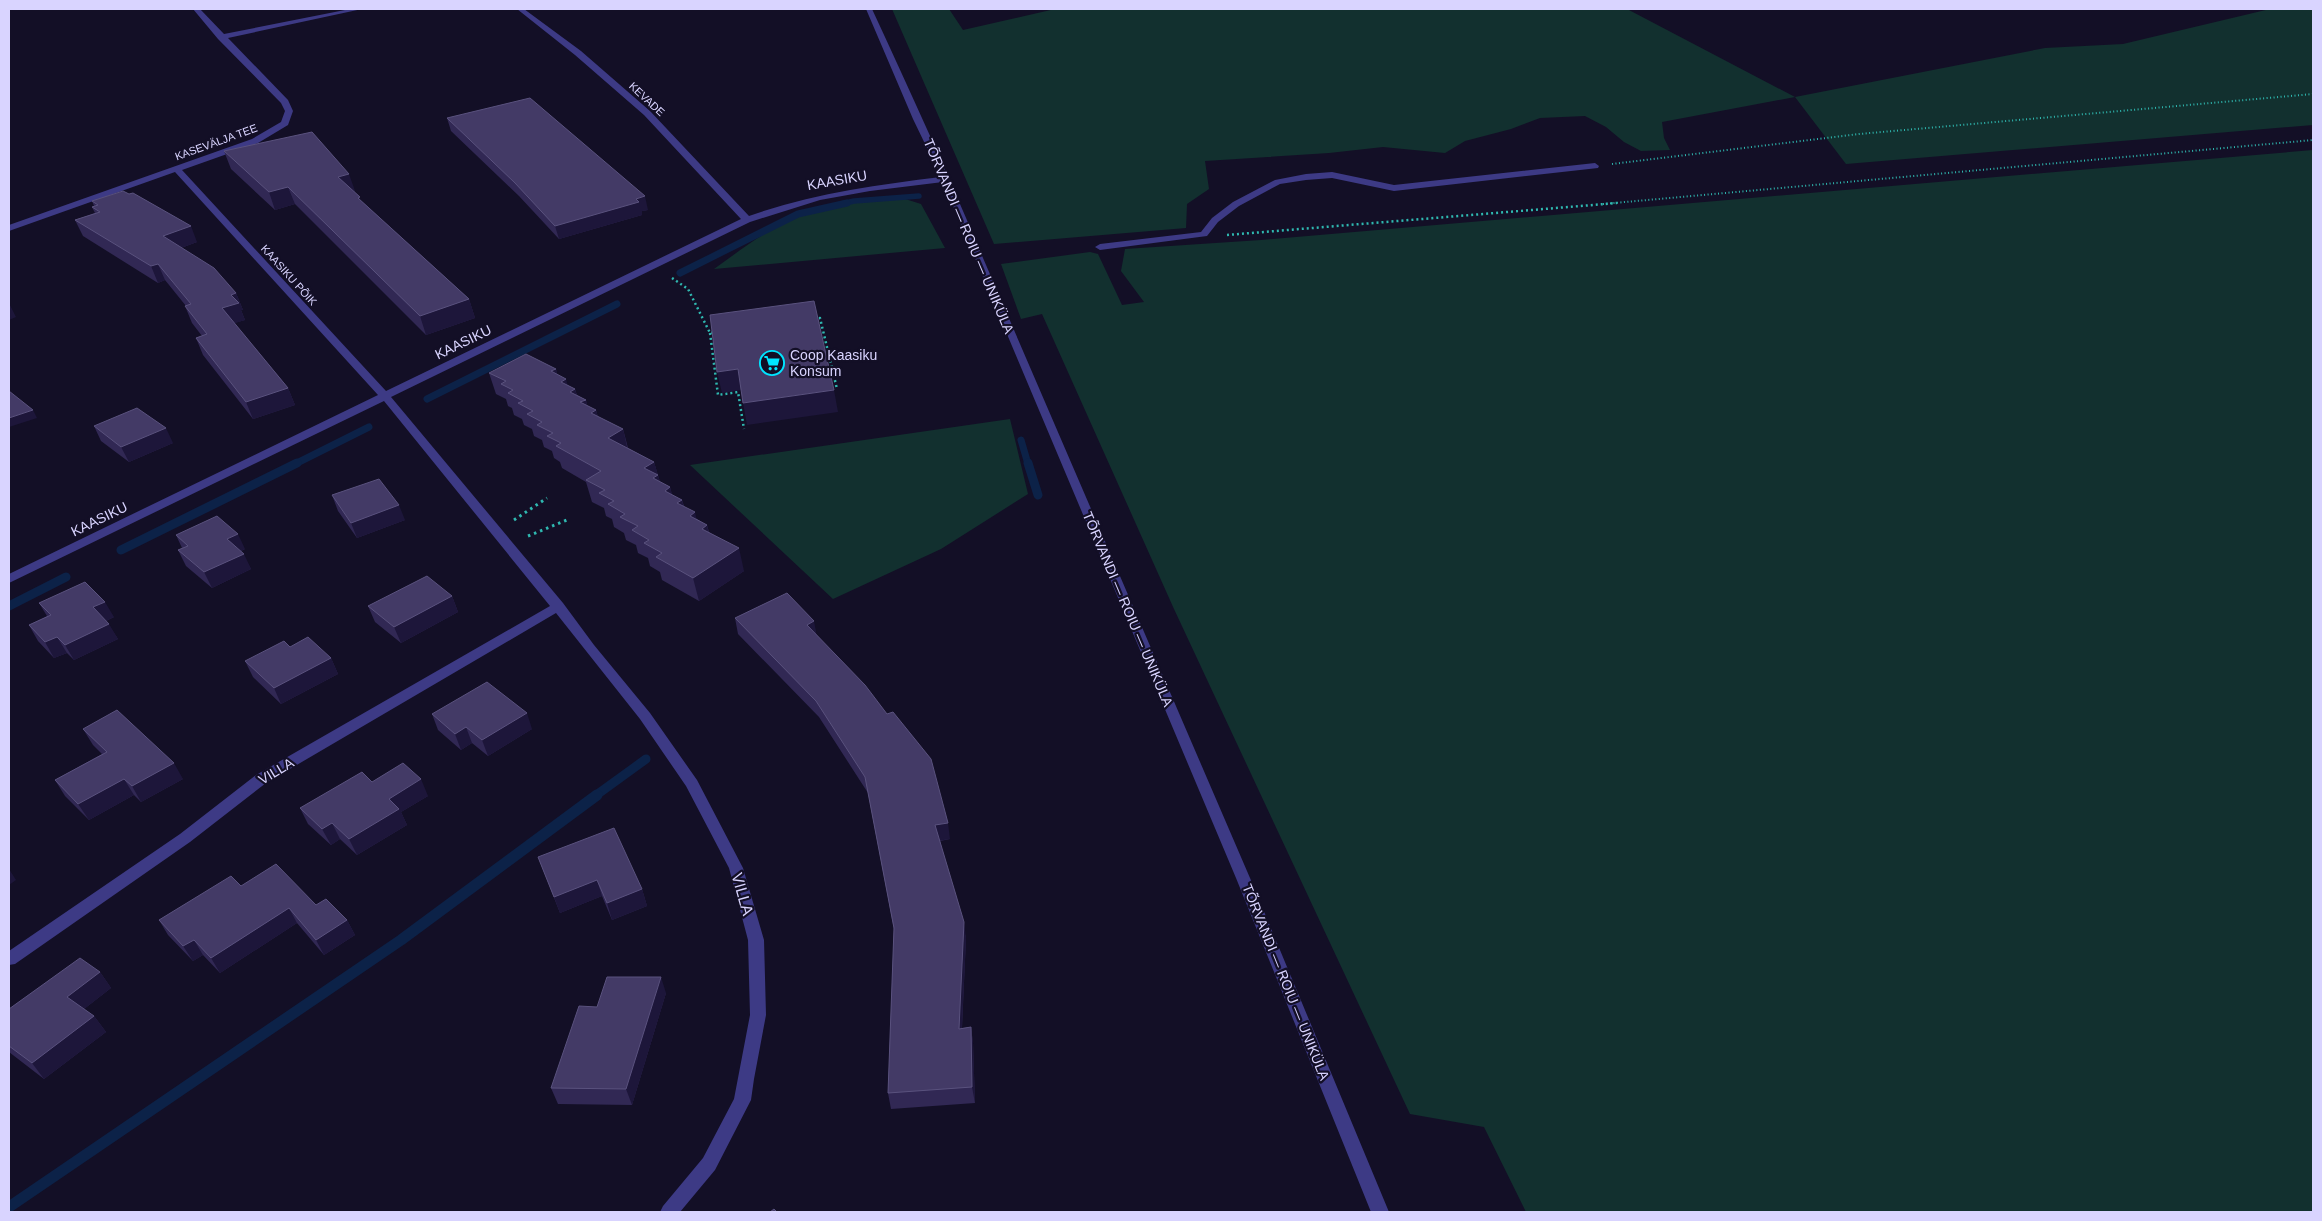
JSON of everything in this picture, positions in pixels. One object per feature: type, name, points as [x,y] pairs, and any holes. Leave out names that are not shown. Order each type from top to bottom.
[{"type":"street","name":"KASEVÄLJA TEE","points":[[9,228],[178,169],[262,137],[279,128],[289,116],[285,102],[196,9]]},
{"type":"street","points":[[221,37],[359,9]]},
{"type":"street","name":"KEVADE","points":[[520,9],[578,53],[647,113],[747,220]]},
{"type":"street","name":"TÕRVANDI — ROIU — UNIKÜLA","points":[[869,9],[946,179],[1243,878],[1380,1212]]},
{"type":"street","points":[[1100,247],[1204,234],[1214,220],[1236,204],[1278,182],[1306,177],[1332,175],[1394,188],[1595,166]]},
{"type":"street","name":"KAASIKU PÕIK","points":[[178,169],[385,396]]},
{"type":"street","name":"KAASIKU","points":[[9,579],[747,220],[810,198],[860,189],[946,179]]},
{"type":"street","name":"VILLA","points":[[385,396],[559,606],[589,648],[645,716],[692,784],[736,868],[756,940],[758,1015],[742,1100],[709,1164],[669,1212]]},
{"type":"street","name":"VILLA","points":[[9,959],[185,838],[261,779],[559,606]]},
{"type":"path","points":[[1595,166],[1859,134],[2313,94]]},
{"type":"path","points":[[1204,234],[1235,235],[1435,219],[2313,140]]},
{"type":"path","points":[[645,268],[678,281],[688,289],[710,333],[718,395],[738,392],[744,428]]},
{"type":"path","points":[[811,320],[820,318],[837,389]]},
{"type":"path","points":[[710,333],[719,332]]},
{"type":"path","points":[[514,520],[547,498]]},
{"type":"path","points":[[528,537],[566,520]]},
{"type":"green space","points":[[892,9],[949,9],[963,30],[1055,9],[1627,9],[1795,97],[1662,122],[1664,138],[1670,150],[1641,151],[1624,142],[1606,127],[1585,116],[1540,118],[1511,129],[1465,141],[1445,153],[1383,147],[1329,153],[1205,161],[1209,189],[1187,204],[1186,228],[994,244]]},
{"type":"green space","points":[[2270,9],[2313,9],[2313,125],[1846,164],[1795,97],[2045,48],[2123,44]]},
{"type":"green space","points":[[2313,150],[2313,1212],[1526,1212],[1484,1127],[1410,1114],[1174,609],[1042,314],[1021,319],[1001,264],[1090,252],[1098,254],[1122,305],[1144,302],[1121,271],[1125,249],[1261,240]]},
{"type":"green space","points":[[863,198],[902,198],[921,204],[945,248],[714,269],[760,237],[789,220],[816,209]]},
{"type":"green space","points":[[1010,419],[1028,494],[941,549],[833,599],[690,465]]},
{"type":"building","points":[[530,98],[645,196],[636,199],[639,202],[555,226],[515,183],[447,118]]},
{"type":"building","points":[[312,132],[349,174],[338,177],[360,197],[358,198],[469,299],[420,316],[288,187],[269,192],[224,151]]},
{"type":"building","points":[[123,191],[129,194],[133,193],[191,226],[163,236],[214,268],[236,293],[231,295],[239,303],[222,308],[288,388],[246,402],[196,338],[207,334],[185,306],[191,304],[158,264],[151,266],[75,220],[100,212],[92,207],[98,205],[92,201]]},
{"type":"building","name":"Coop Kaasiku Konsum","points":[[814,301],[834,390],[743,403],[738,369],[717,372],[710,315]]},
{"type":"building","points":[[526,354],[556,369],[551,371],[566,379],[561,382],[575,389],[570,392],[586,400],[580,402],[596,410],[591,413],[623,429],[608,438],[654,462],[644,468],[658,475],[653,478],[670,487],[665,491],[682,500],[677,503],[695,512],[690,516],[707,525],[702,529],[739,548],[693,578],[656,557],[662,553],[644,543],[649,540],[632,530],[638,526],[620,517],[625,514],[608,504],[614,501],[599,493],[605,490],[586,480],[601,471],[556,446],[561,443],[547,436],[553,433],[537,425],[542,422],[527,414],[533,411],[518,403],[523,401],[508,393],[513,390],[501,384],[506,381],[489,373]]},
{"type":"building","points":[[9,391],[33,410],[9,418]]},
{"type":"building","points":[[137,408],[166,428],[121,447],[94,426]]},
{"type":"building","points":[[379,479],[399,505],[351,523],[332,495]]},
{"type":"building","points":[[217,516],[238,534],[227,539],[244,554],[204,572],[178,550],[188,546],[176,535]]},
{"type":"building","points":[[427,576],[452,596],[394,627],[368,606]]},
{"type":"building","points":[[85,582],[105,602],[93,607],[109,624],[65,645],[57,637],[45,642],[29,625],[51,615],[39,603]]},
{"type":"building","points":[[787,593],[814,621],[807,625],[865,685],[887,714],[893,712],[931,759],[948,823],[935,825],[964,922],[959,1029],[971,1027],[972,1087],[888,1093],[894,928],[865,777],[816,701],[735,618]]},
{"type":"building","points":[[308,637],[331,658],[274,688],[245,661],[284,641],[290,647]]},
{"type":"building","points":[[487,682],[527,713],[482,740],[466,727],[455,734],[432,714]]},
{"type":"building","points":[[117,710],[174,763],[132,786],[124,779],[78,804],[55,780],[107,752],[83,729]]},
{"type":"building","points":[[403,763],[421,779],[389,799],[399,809],[349,839],[332,823],[322,829],[300,808],[362,772],[372,782]]},
{"type":"building","points":[[614,828],[642,889],[607,903],[597,880],[554,897],[538,857]]},
{"type":"building","points":[[276,864],[316,905],[326,899],[347,920],[316,940],[289,908],[211,958],[194,940],[183,946],[159,920],[231,876],[241,886]]},
{"type":"building","points":[[80,958],[100,972],[67,997],[94,1016],[32,1063],[9,1046],[9,1009]]},
{"type":"building","points":[[607,977],[661,977],[626,1089],[551,1088],[579,1006],[597,1007]]},
{"type":"waterway","points":[[841,204],[854,201],[919,196]]},
{"type":"waterway","points":[[680,273],[798,214],[847,203]]},
{"type":"waterway","points":[[427,399],[617,304]]},
{"type":"waterway","points":[[297,463],[369,427]]},
{"type":"waterway","points":[[1021,440],[1028,464]]},
{"type":"waterway","points":[[121,550],[297,463]]},
{"type":"waterway","points":[[1028,463],[1038,495]]},
{"type":"waterway","points":[[9,606],[66,577]]},
{"type":"waterway","points":[[595,796],[646,759]]},
{"type":"waterway","points":[[9,1207],[401,940],[597,795]]},
{"type":"place","name":"Coop Kaasiku Konsum","points":[[772,363]]}]
